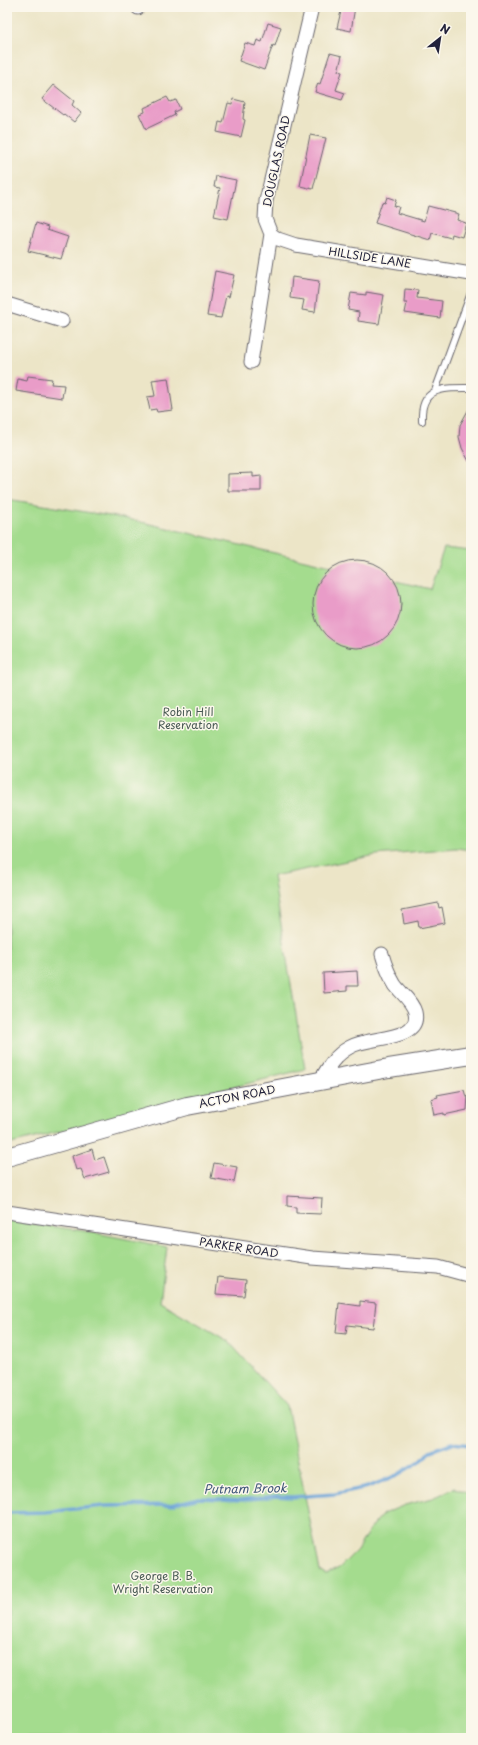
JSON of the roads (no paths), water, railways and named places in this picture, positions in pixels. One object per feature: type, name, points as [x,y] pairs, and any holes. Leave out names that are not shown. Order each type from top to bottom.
[{"type":"main road","name":"ACTON ROAD","points":[[7,1158],[187,1106],[471,1055]]},
{"type":"street","name":"DOUGLAS ROAD","points":[[251,362],[272,234],[265,219],[266,201],[312,7]]},
{"type":"street","name":"HILLSIDE LANE","points":[[272,234],[278,239],[296,246],[414,263],[471,274]]},
{"type":"street","points":[[7,304],[62,320]]},
{"type":"street","points":[[320,1081],[334,1059],[350,1046],[372,1039],[404,1034],[412,1028],[415,1020],[415,1011],[389,974],[382,954]]},
{"type":"street","name":"PARKER ROAD","points":[[7,1212],[306,1257],[438,1267],[471,1276]]},
{"type":"lane","points":[[435,391],[471,293]]},
{"type":"lane","points":[[422,421],[421,411],[423,404],[435,391],[444,388],[471,388]]},
{"type":"waterway","name":"Putnam Brook","points":[[7,1513],[45,1512],[104,1506],[170,1505],[199,1498],[242,1500],[276,1496],[291,1497],[335,1494],[368,1487],[397,1475],[422,1460],[430,1451],[452,1443],[471,1445]]},
{"type":"park label","name":"Robin Hill Reservation","points":[[188,717]]},
{"type":"park label","name":"George B. B. Wright Reservation","points":[[163,1581]]}]
